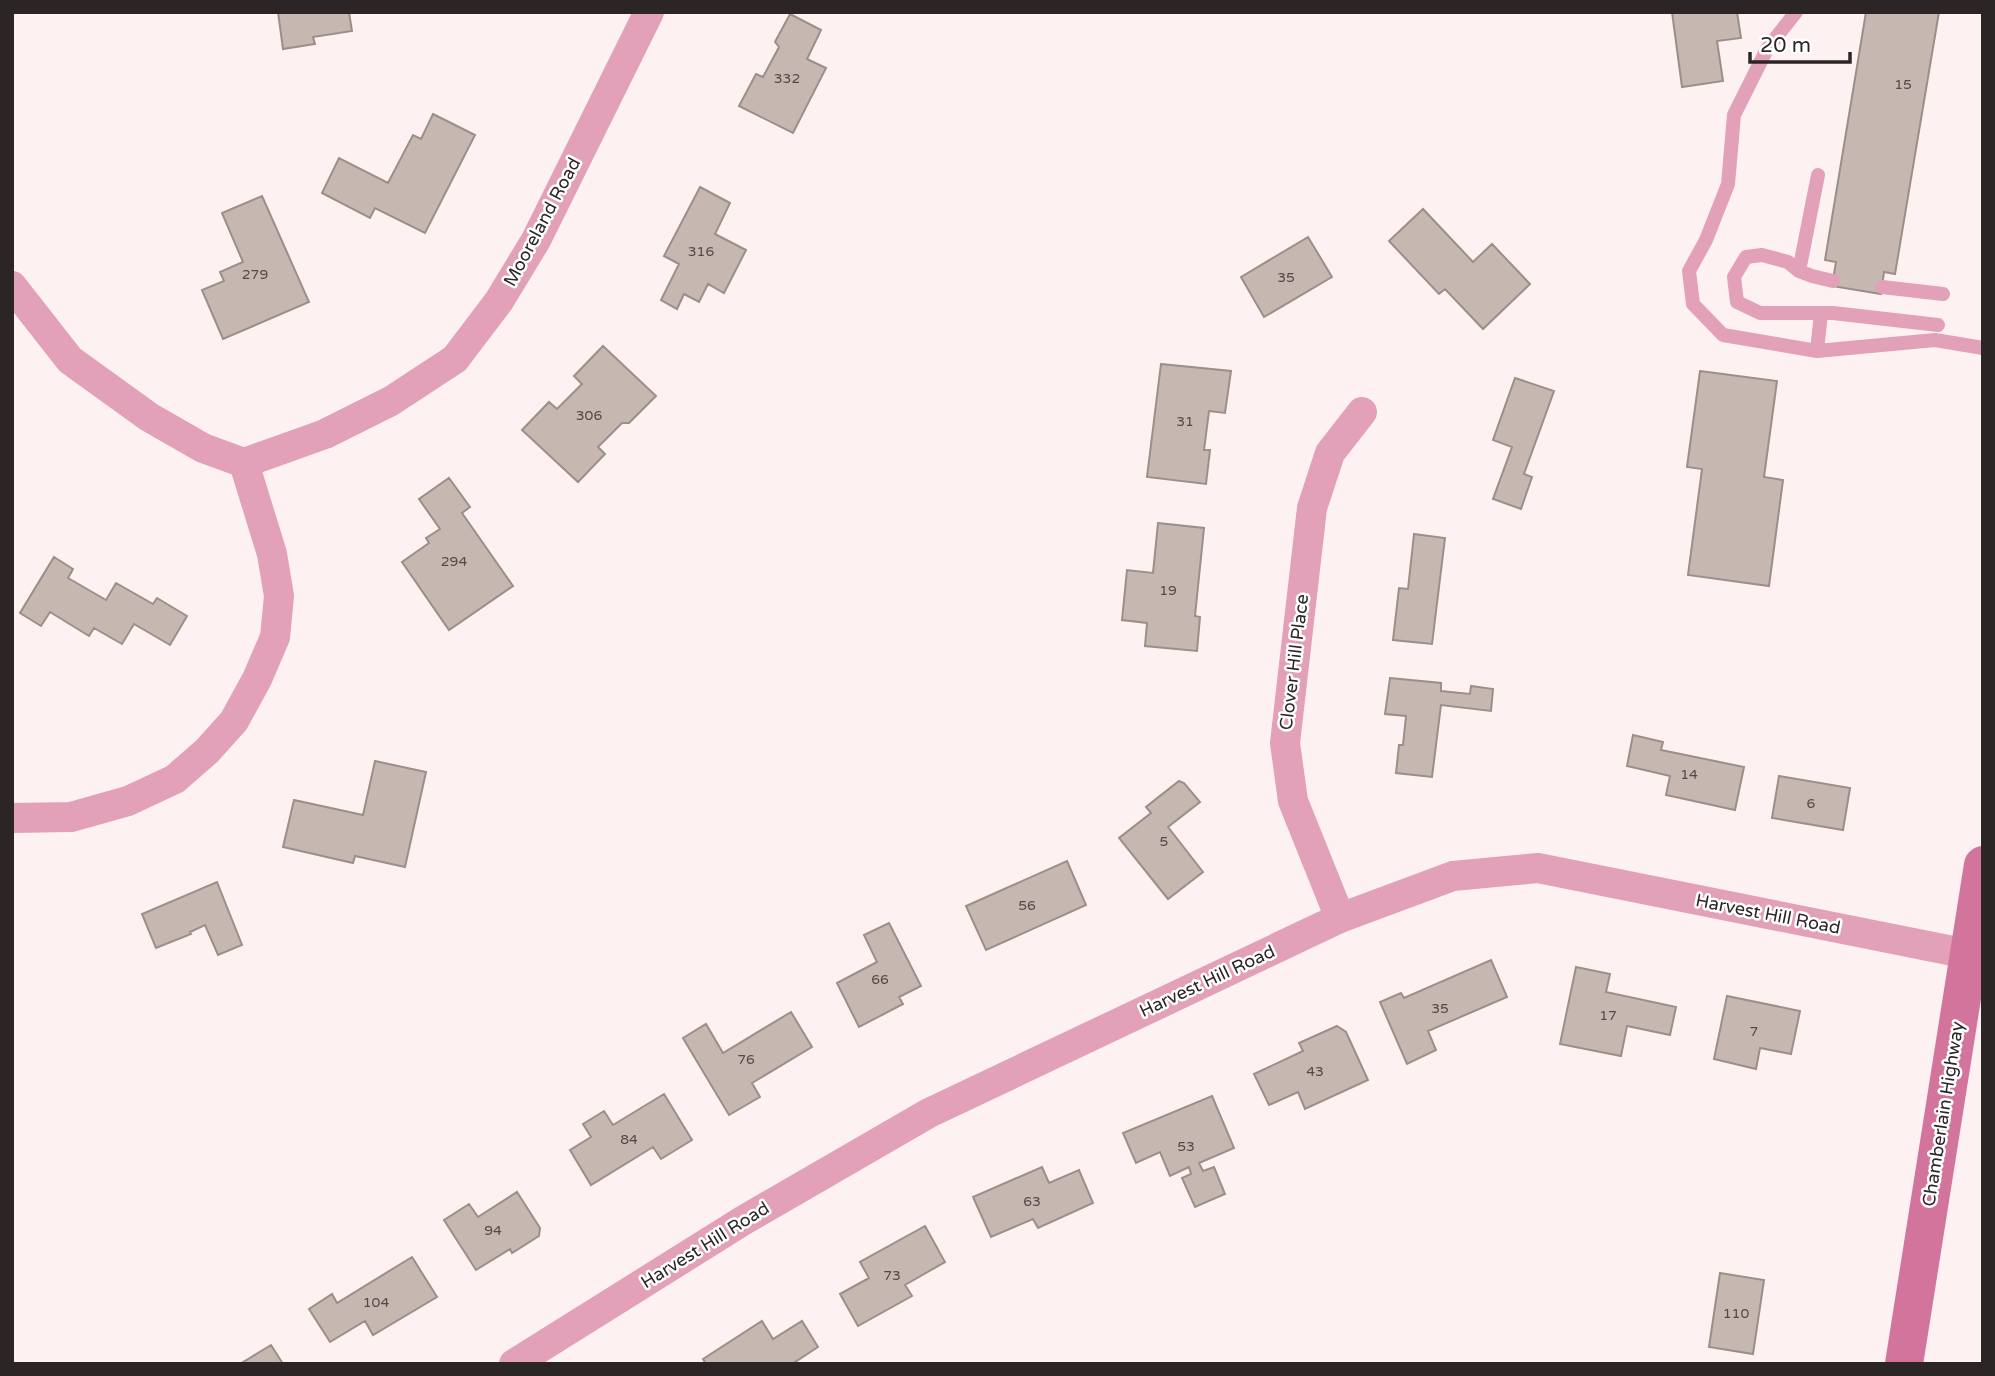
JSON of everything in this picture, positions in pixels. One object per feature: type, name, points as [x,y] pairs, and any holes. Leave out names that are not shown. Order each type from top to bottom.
[{"type":"main road","name":"Chamberlain Highway","points":[[1904,1364],[1983,865]]},
{"type":"street","name":"Mooreland Road","points":[[244,463],[325,434],[380,407],[455,359],[499,301],[536,240],[649,12]]},
{"type":"street","points":[[12,286],[70,360],[149,417],[203,448],[244,463],[272,554],[279,596],[275,637],[257,679],[234,721],[207,751],[175,779],[128,801],[71,817],[12,818]]},
{"type":"street","name":"Clover Hill Place","points":[[1340,918],[1293,801],[1285,743],[1312,508],[1330,453],[1362,412]]},
{"type":"street","name":"Harvest Hill Road","points":[[514,1364],[744,1220],[929,1113],[1340,918],[1453,876],[1538,868],[1968,954]]},
{"type":"lane","points":[[1796,12],[1767,49],[1734,115],[1728,184],[1706,240],[1689,271],[1693,304],[1723,335],[1817,351],[1936,340],[1983,348]]},
{"type":"lane","points":[[1799,271],[1818,175]]},
{"type":"lane","points":[[1833,281],[1812,276],[1799,271],[1788,262],[1762,254],[1746,257],[1734,277],[1737,302],[1760,313],[1821,313],[1938,325]]},
{"type":"lane","points":[[1882,287],[1943,294]]},
{"type":"lane","points":[[1817,351],[1821,313]]},
{"type":"building","points":[[278,12],[349,12],[352,31],[313,37],[315,44],[283,49]]},
{"type":"building","points":[[1672,12],[1737,12],[1741,38],[1717,41],[1723,81],[1682,87]]},
{"type":"building","points":[[1866,12],[1939,12],[1895,274],[1884,272],[1881,294],[1832,286],[1836,262],[1825,260]]},
{"type":"building","points":[[790,14],[821,30],[807,59],[826,68],[793,133],[739,106],[756,74],[763,77],[779,47],[775,42]]},
{"type":"building","points":[[433,114],[475,135],[425,233],[375,208],[370,218],[322,193],[339,158],[388,183],[413,135],[421,139]]},
{"type":"building","points":[[700,187],[730,203],[715,234],[746,250],[724,293],[708,284],[699,302],[684,294],[677,309],[661,300],[679,264],[664,256]]},
{"type":"building","points":[[262,196],[309,302],[223,339],[202,290],[224,281],[220,272],[243,262],[222,213]]},
{"type":"building","points":[[1423,209],[1473,262],[1492,244],[1530,284],[1483,329],[1445,289],[1439,294],[1389,241]]},
{"type":"building","points":[[1308,237],[1332,277],[1264,317],[1241,277]]},
{"type":"building","points":[[603,346],[656,396],[629,423],[622,423],[598,447],[605,454],[578,482],[522,430],[549,402],[557,409],[582,384],[574,376]]},
{"type":"building","points":[[1161,364],[1231,371],[1225,413],[1209,411],[1204,450],[1210,450],[1206,484],[1147,477]]},
{"type":"building","points":[[1700,371],[1777,381],[1764,477],[1783,480],[1769,586],[1688,575],[1702,469],[1687,467]]},
{"type":"building","points":[[1515,378],[1554,391],[1524,474],[1532,477],[1521,509],[1493,499],[1512,447],[1493,440]]},
{"type":"building","points":[[449,478],[470,507],[462,513],[513,586],[449,630],[402,562],[429,543],[426,538],[440,529],[419,499]]},
{"type":"building","points":[[1158,523],[1204,528],[1195,616],[1200,617],[1197,651],[1145,646],[1147,623],[1122,620],[1127,570],[1153,573]]},
{"type":"building","points":[[1414,534],[1445,538],[1432,644],[1393,640],[1399,588],[1408,589]]},
{"type":"building","points":[[54,557],[73,569],[68,578],[106,600],[116,583],[153,604],[157,598],[187,616],[170,645],[134,624],[122,644],[94,628],[89,636],[50,612],[41,626],[20,613]]},
{"type":"building","points":[[1390,678],[1441,683],[1441,691],[1470,694],[1471,686],[1493,689],[1491,711],[1441,705],[1432,777],[1396,773],[1406,716],[1385,714]]},
{"type":"building","points":[[1633,735],[1663,742],[1661,750],[1744,767],[1735,810],[1666,795],[1670,776],[1627,766]]},
{"type":"building","points":[[375,761],[426,772],[405,867],[355,856],[353,863],[283,847],[294,800],[363,815]]},
{"type":"building","points":[[1779,776],[1850,788],[1843,830],[1772,818]]},
{"type":"building","points":[[1179,781],[1184,783],[1200,802],[1168,827],[1203,872],[1168,899],[1119,838],[1151,813],[1146,807]]},
{"type":"building","points":[[1067,861],[1086,905],[986,950],[966,906]]},
{"type":"building","points":[[217,882],[242,945],[218,955],[205,925],[190,932],[191,934],[156,948],[142,914]]},
{"type":"building","points":[[889,923],[921,986],[899,997],[903,1004],[859,1027],[837,983],[877,962],[864,935]]},
{"type":"building","points":[[1491,960],[1507,997],[1428,1031],[1436,1050],[1407,1064],[1380,1002],[1401,993],[1404,998]]},
{"type":"building","points":[[1576,967],[1610,974],[1606,992],[1676,1007],[1670,1035],[1627,1026],[1621,1056],[1560,1044]]},
{"type":"building","points":[[1727,996],[1800,1011],[1791,1054],[1760,1048],[1756,1069],[1714,1059]]},
{"type":"building","points":[[791,1012],[812,1047],[752,1083],[760,1097],[729,1115],[683,1038],[706,1024],[723,1053]]},
{"type":"building","points":[[1337,1026],[1346,1032],[1368,1080],[1305,1109],[1298,1092],[1269,1105],[1254,1074],[1303,1051],[1299,1043]]},
{"type":"building","points":[[664,1094],[692,1140],[661,1159],[653,1147],[591,1185],[570,1150],[591,1137],[583,1124],[604,1111],[613,1125]]},
{"type":"building","points":[[1212,1096],[1234,1148],[1199,1163],[1203,1171],[1214,1167],[1225,1194],[1195,1207],[1182,1178],[1191,1174],[1189,1167],[1170,1176],[1160,1152],[1136,1163],[1123,1133]]},
{"type":"building","points":[[1042,1167],[1049,1183],[1079,1170],[1093,1203],[1038,1228],[1033,1219],[991,1237],[973,1197]]},
{"type":"building","points":[[517,1192],[540,1228],[539,1236],[512,1253],[510,1249],[476,1270],[444,1220],[469,1204],[478,1217]]},
{"type":"building","points":[[925,1226],[945,1262],[905,1285],[912,1296],[858,1326],[840,1294],[869,1278],[860,1262]]},
{"type":"building","points":[[412,1257],[437,1297],[373,1335],[365,1321],[330,1342],[309,1309],[332,1294],[337,1303]]},
{"type":"building","points":[[1720,1273],[1764,1280],[1753,1354],[1709,1347]]},
{"type":"building","points":[[762,1321],[773,1339],[802,1321],[818,1347],[792,1364],[706,1364],[703,1359]]},
{"type":"building","points":[[271,1345],[283,1364],[240,1364]]}]
